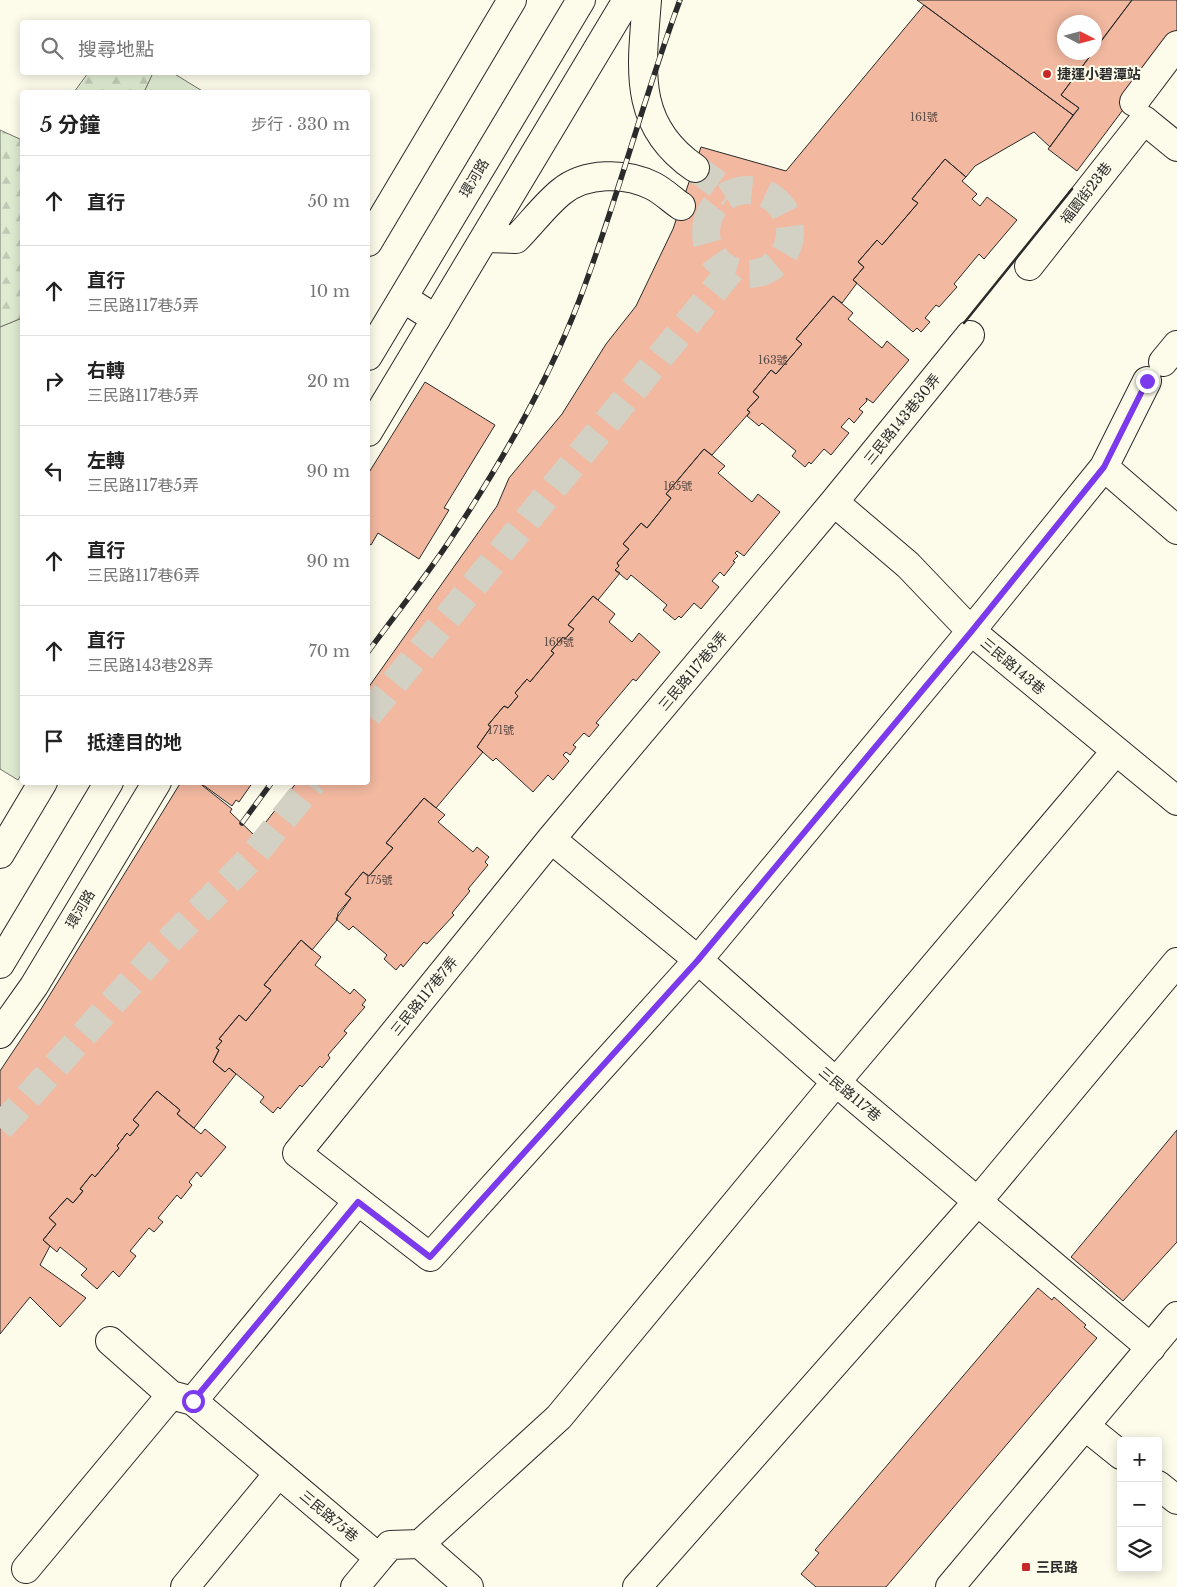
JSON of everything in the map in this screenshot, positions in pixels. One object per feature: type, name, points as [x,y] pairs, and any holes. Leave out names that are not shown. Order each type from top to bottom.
[{"type":"main road","points":[[370,239],[512,0]]},
{"type":"main road","name":"環河路","points":[[370,353],[581,0]]},
{"type":"main road","points":[[370,429],[627,0]]},
{"type":"main road","points":[[647,0],[643,90],[656,128],[677,156],[695,168]]},
{"type":"main road","name":"福園街23巷","points":[[1029,266],[1139,111],[1177,46]]},
{"type":"main road","points":[[1139,111],[1177,148]]},
{"type":"main road","points":[[485,238],[516,239],[562,191],[581,180],[610,176],[641,181],[654,186],[681,206]]},
{"type":"main road","points":[[403,298],[436,319]]},
{"type":"main road","name":"三民路143巷30弄","points":[[834,502],[970,335]]},
{"type":"main road","points":[[26,1569],[320,1248],[350,1212],[430,1257],[698,960],[971,632],[1104,467],[1162,363]]},
{"type":"main road","points":[[1104,467],[1177,530]]},
{"type":"main road","name":"三民路143巷","points":[[834,502],[908,565],[971,632],[1177,802]]},
{"type":"main road","name":"三民路117巷8弄","points":[[551,839],[834,502]]},
{"type":"main road","points":[[355,1587],[390,1545],[420,1544],[559,1417],[836,1082],[1115,752]]},
{"type":"main road","points":[[0,854],[41,785]]},
{"type":"main road","points":[[0,964],[108,785]]},
{"type":"main road","name":"環河路","points":[[0,1034],[34,986],[155,785]]},
{"type":"main road","name":"三民路117巷","points":[[551,839],[698,960],[836,1082],[1151,1348]]},
{"type":"main road","name":"三民路117巷7弄","points":[[350,1212],[296,1153],[551,839]]},
{"type":"main road","points":[[637,1587],[978,1200],[1177,962]]},
{"type":"main road","points":[[950,1587],[1177,1316]]},
{"type":"main road","name":"三民路75巷","points":[[110,1341],[278,1474],[379,1558]]},
{"type":"main road","points":[[1085,1426],[1117,1452]]},
{"type":"main road","points":[[185,1587],[278,1474]]},
{"type":"main road","points":[[1162,1488],[1177,1500]]},
{"type":"main road","points":[[420,1544],[469,1587]]},
{"type":"green space","points":[[87,75],[152,75],[145,90],[75,90]]},
{"type":"green space","points":[[152,75],[176,75],[201,90],[145,90]]},
{"type":"green space","points":[[0,130],[20,139],[20,319],[0,327]]},
{"type":"green space","points":[[20,319],[20,776],[18,780],[0,769],[0,327]]},
{"type":"building","name":"捷運小碧潭站","points":[[917,0],[1132,0],[1102,39],[1102,15],[1057,15],[1057,60],[1087,60],[1061,95],[1079,108],[1073,115]]},
{"type":"building","points":[[1132,0],[1177,0],[1177,38],[1077,171],[1048,149],[1079,108],[1061,95],[1087,60],[1102,60],[1102,40]]},
{"type":"building","points":[[924,5],[1073,115],[1050,147],[1034,132],[975,166],[966,177],[945,159],[912,199],[918,203],[882,245],[877,240],[858,262],[864,267],[853,280],[857,283],[842,303],[833,296],[796,339],[802,344],[776,374],[771,370],[753,392],[759,397],[747,410],[750,412],[712,455],[704,449],[666,494],[671,498],[647,528],[641,523],[623,544],[629,549],[617,563],[619,566],[615,570],[620,573],[598,600],[593,596],[568,625],[574,629],[565,639],[563,637],[551,651],[554,653],[530,682],[527,679],[515,693],[518,696],[508,708],[504,706],[488,725],[491,727],[477,747],[483,752],[436,808],[424,798],[386,843],[393,848],[369,876],[363,872],[345,894],[351,898],[338,913],[337,920],[312,950],[301,940],[264,985],[271,990],[246,1021],[239,1015],[219,1039],[222,1041],[216,1048],[219,1050],[213,1062],[225,1072],[229,1068],[236,1074],[194,1128],[177,1114],[180,1110],[157,1091],[133,1120],[139,1125],[130,1136],[127,1133],[117,1146],[119,1148],[95,1177],[92,1174],[80,1189],[83,1191],[73,1203],[67,1198],[49,1218],[56,1224],[43,1240],[50,1246],[40,1265],[86,1298],[60,1327],[30,1297],[0,1334],[0,1071],[38,1014],[179,785],[202,785],[232,809],[230,812],[255,836],[295,785],[370,785],[370,685],[497,506],[509,478],[562,414],[606,344],[636,306],[673,229],[701,147],[786,171]]},
{"type":"building","points":[[945,159],[966,177],[962,181],[977,194],[972,199],[980,206],[987,197],[1017,220],[984,259],[979,254],[954,284],[957,287],[939,307],[936,305],[925,318],[930,322],[921,332],[917,328],[913,332],[853,280],[864,267],[858,262],[877,240],[882,245],[918,203],[912,199]]},
{"type":"building","points":[[833,296],[853,313],[848,319],[882,348],[887,341],[909,360],[873,403],[866,398],[867,401],[859,409],[863,412],[854,423],[849,418],[841,427],[849,433],[831,455],[824,449],[811,464],[809,462],[805,467],[792,456],[796,451],[762,423],[759,426],[747,416],[750,412],[747,410],[759,397],[753,392],[771,370],[776,374],[802,344],[796,339]]},
{"type":"building","points":[[425,382],[495,425],[444,508],[449,510],[419,559],[378,533],[370,544],[370,471]]},
{"type":"building","points":[[704,449],[725,466],[718,473],[752,502],[758,494],[780,512],[744,556],[737,551],[735,553],[738,556],[733,561],[735,562],[724,576],[720,572],[712,581],[719,587],[701,609],[694,603],[681,618],[679,616],[675,620],[663,610],[667,605],[631,575],[627,580],[615,570],[619,566],[617,563],[629,549],[623,544],[641,523],[647,528],[671,498],[666,494]]},
{"type":"building","points":[[593,596],[615,614],[609,622],[632,642],[639,633],[660,652],[636,681],[633,679],[596,723],[599,725],[589,737],[584,733],[573,745],[576,747],[570,755],[566,752],[563,755],[569,761],[553,780],[548,775],[533,792],[496,758],[493,761],[477,747],[491,727],[488,725],[504,706],[508,708],[518,696],[515,693],[527,679],[530,682],[554,653],[551,651],[563,637],[565,639],[574,629],[568,625]]},
{"type":"building","points":[[203,785],[251,785],[239,802],[236,800],[232,806]]},
{"type":"building","points":[[424,798],[445,815],[438,822],[473,852],[477,847],[489,857],[485,862],[488,865],[468,889],[470,891],[452,913],[454,915],[427,944],[424,942],[403,967],[401,964],[396,970],[384,959],[387,955],[353,926],[349,930],[336,919],[351,898],[345,894],[363,872],[369,876],[393,848],[386,843]]},
{"type":"building","points":[[301,940],[321,957],[315,965],[350,994],[354,989],[366,1000],[362,1005],[365,1007],[344,1031],[347,1033],[328,1055],[330,1058],[322,1068],[320,1066],[302,1087],[300,1085],[280,1109],[278,1107],[273,1113],[260,1102],[264,1097],[229,1068],[225,1072],[213,1062],[219,1050],[216,1048],[222,1041],[219,1039],[239,1015],[246,1021],[271,990],[264,985]]},
{"type":"building","points":[[157,1091],[180,1110],[177,1114],[201,1134],[205,1129],[226,1147],[201,1177],[197,1172],[189,1182],[192,1185],[181,1199],[177,1195],[158,1218],[163,1222],[154,1232],[149,1228],[130,1251],[136,1256],[119,1277],[113,1271],[97,1289],[81,1275],[87,1269],[60,1247],[57,1252],[43,1240],[56,1224],[49,1218],[67,1198],[73,1203],[83,1191],[80,1189],[92,1174],[95,1177],[119,1148],[117,1146],[127,1133],[130,1136],[139,1125],[133,1120]]},
{"type":"building","points":[[1177,1130],[1177,1242],[1123,1301],[1071,1257]]},
{"type":"building","points":[[1038,1288],[1052,1300],[1054,1297],[1086,1325],[1084,1327],[1097,1338],[886,1587],[816,1587],[801,1574],[819,1553],[815,1550]]},
{"type":"tunnel","points":[[695,168],[731,194]]},
{"type":"tunnel","points":[[748,190],[771,197],[783,209],[790,232],[783,255],[771,267],[748,274],[725,267],[713,255],[706,232],[713,209],[725,197],[748,190]]},
{"type":"tunnel","points":[[370,713],[731,270]]},
{"type":"tunnel","points":[[0,1128],[159,951],[253,856],[311,785]]},
{"type":"railway","points":[[370,649],[469,512],[521,424],[552,363],[593,264],[680,0]]},
{"type":"railway","points":[[242,823],[270,785]]},
{"type":"wall","points":[[964,323],[1072,189]]},
{"type":"place","name":"捷運小碧潭站","points":[[1047,74]]},
{"type":"place","name":"三民路","points":[[1026,1567]]},
{"type":"route","points":[[193,1401],[358,1202],[430,1257],[698,960],[971,632],[1104,467],[1147,381]]}]
